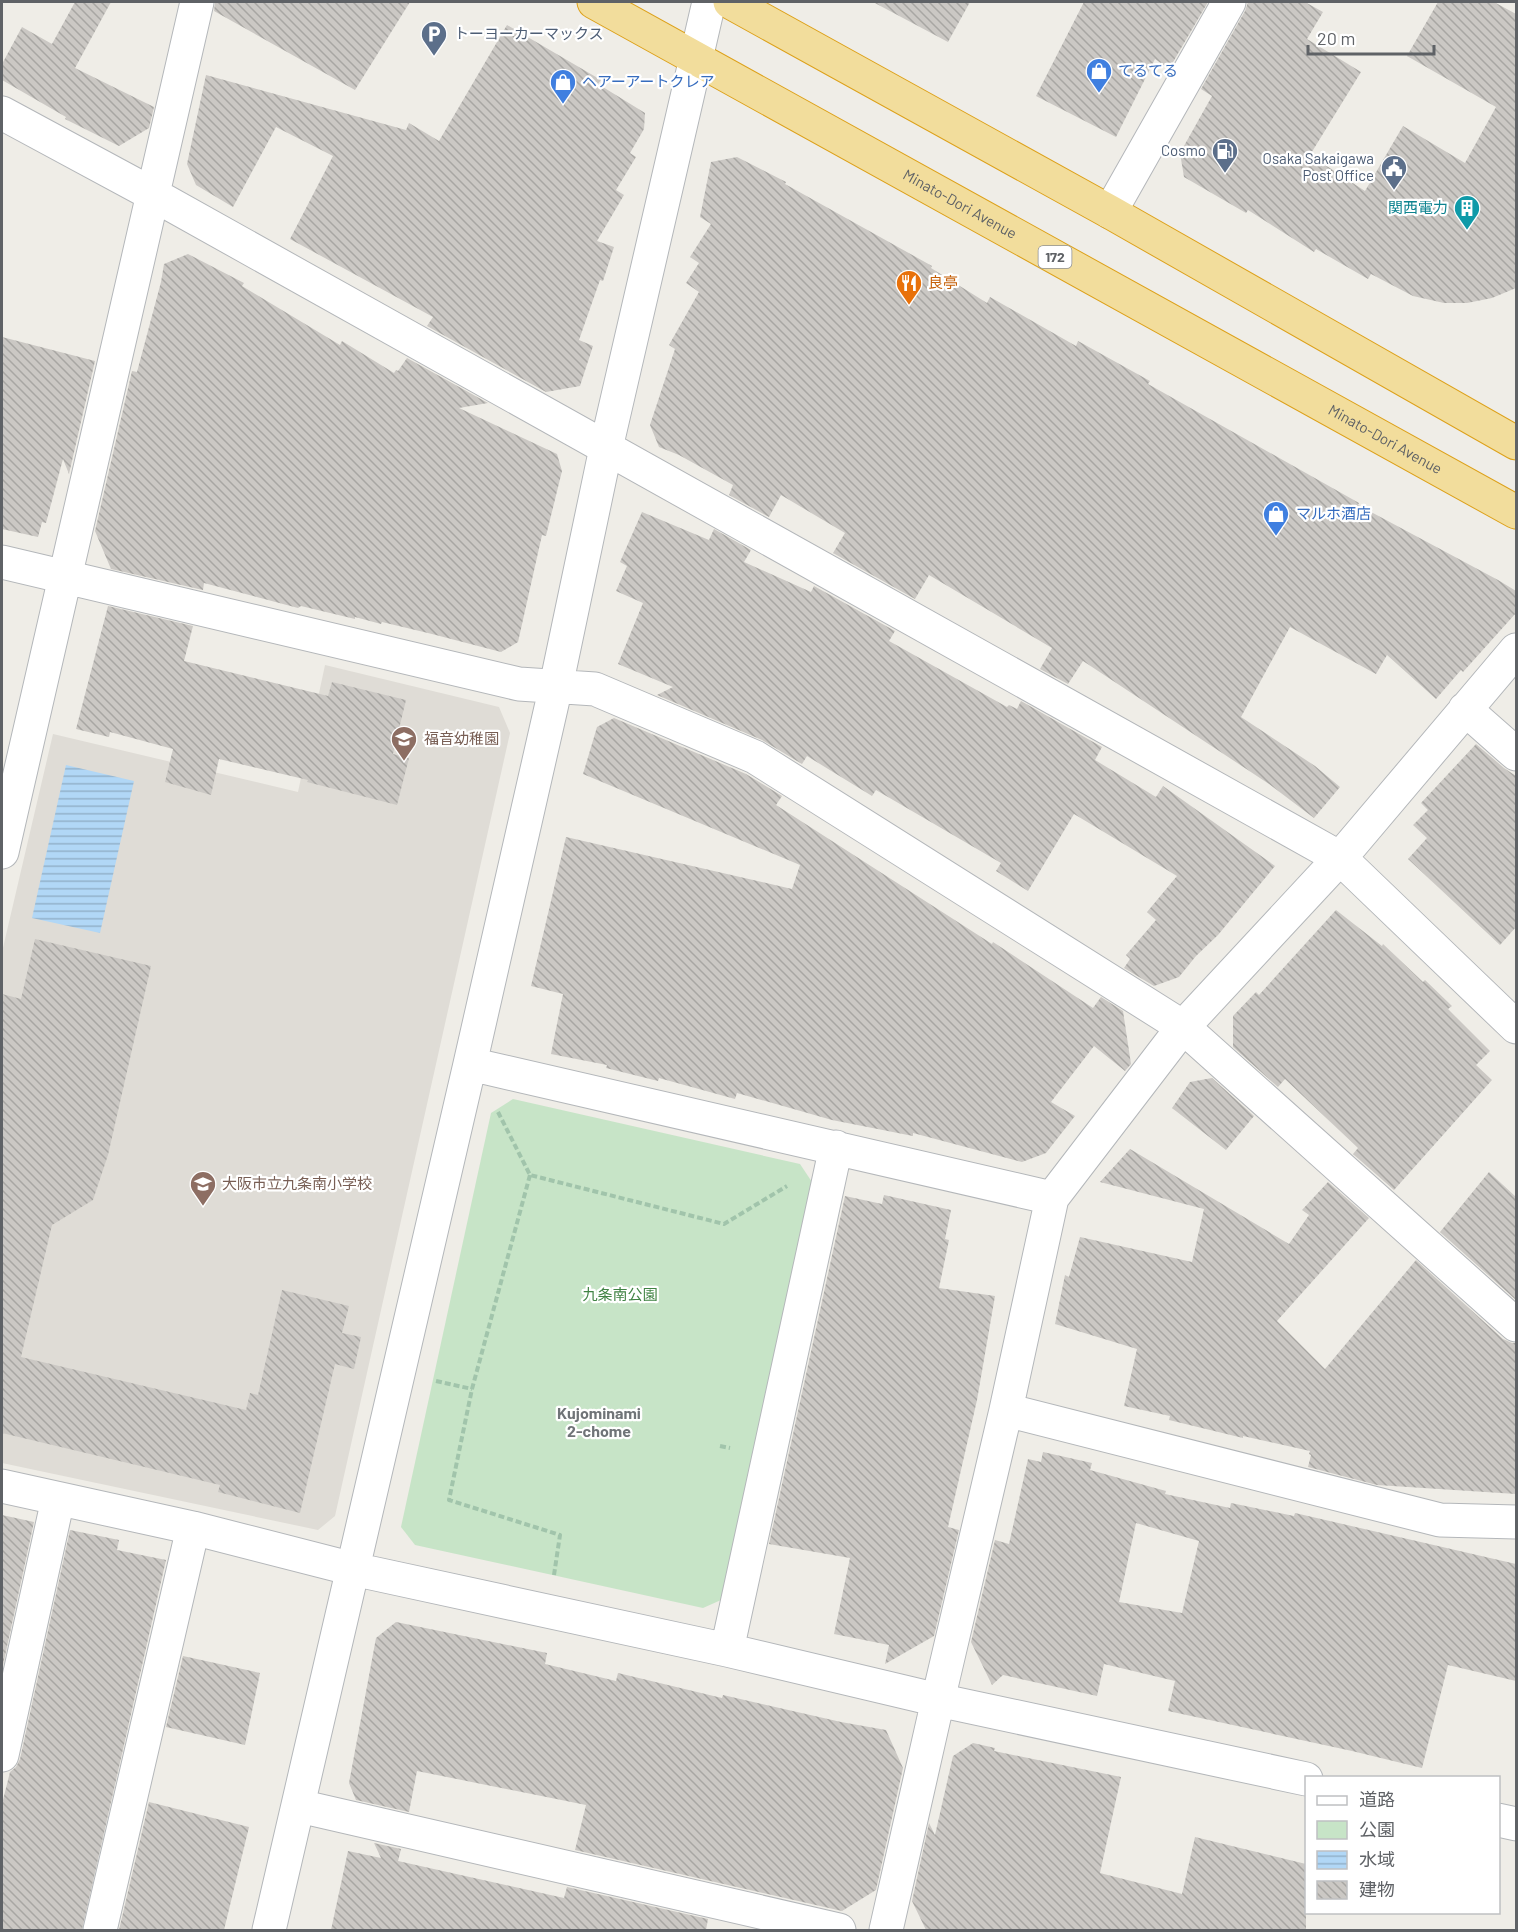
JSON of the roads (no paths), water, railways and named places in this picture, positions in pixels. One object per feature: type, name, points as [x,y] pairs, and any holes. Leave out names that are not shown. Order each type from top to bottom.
[{"type":"highway","name":"Minato-Dori Avenue","points":[[594,2],[1516,512]]},
{"type":"highway","points":[[730,2],[1110,212],[1516,442]]},
{"type":"street","points":[[2,852],[197,2]]},
{"type":"street","points":[[269,1930],[470,1064],[556,686],[606,448],[710,2]]},
{"type":"street","points":[[1110,212],[1229,2]]},
{"type":"street","points":[[2,113],[154,195],[1340,858],[1516,1027]]},
{"type":"street","points":[[2,562],[519,684],[595,689],[755,757],[1183,1028],[1516,1325]]},
{"type":"street","points":[[886,1930],[1006,1410],[1052,1198],[1183,1028],[1340,858],[1516,651]]},
{"type":"street","points":[[1466,709],[1516,754]]},
{"type":"street","points":[[470,1064],[833,1159],[1052,1198]]},
{"type":"street","points":[[727,1650],[833,1159]]},
{"type":"street","points":[[1006,1410],[1440,1520],[1516,1522]]},
{"type":"street","points":[[2,1486],[193,1528],[353,1569],[727,1650],[938,1700],[1305,1779]]},
{"type":"street","points":[[2,1755],[58,1499]]},
{"type":"street","points":[[100,1930],[193,1528]]},
{"type":"street","points":[[299,1806],[838,1930]]},
{"type":"street","points":[[1500,1820],[1516,1824]]},
{"type":"water","points":[[66,765],[134,781],[100,933],[32,918]]},
{"type":"place","name":"トーヨーカーマックス","points":[[434,57]]},
{"type":"place","name":"てるてる","points":[[1099,94]]},
{"type":"place","name":"ヘアーアートクレア","points":[[563,105]]},
{"type":"place","name":"Cosmo","points":[[1225,174]]},
{"type":"place","name":"Osaka Sakaigawa Post Office","points":[[1394,191]]},
{"type":"place","name":"関西電力","points":[[1467,231]]},
{"type":"place","name":"良亭","points":[[909,306]]},
{"type":"place","name":"マルホ酒店","points":[[1276,537]]},
{"type":"place","name":"福音幼稚園","points":[[404,762]]},
{"type":"place","name":"大阪市立九条南小学校","points":[[203,1207]]},
{"type":"district","name":"Kujominami 2-chome","points":[[599,1422]]},
{"type":"park label","name":"九条南公園","points":[[620,1295]]}]
